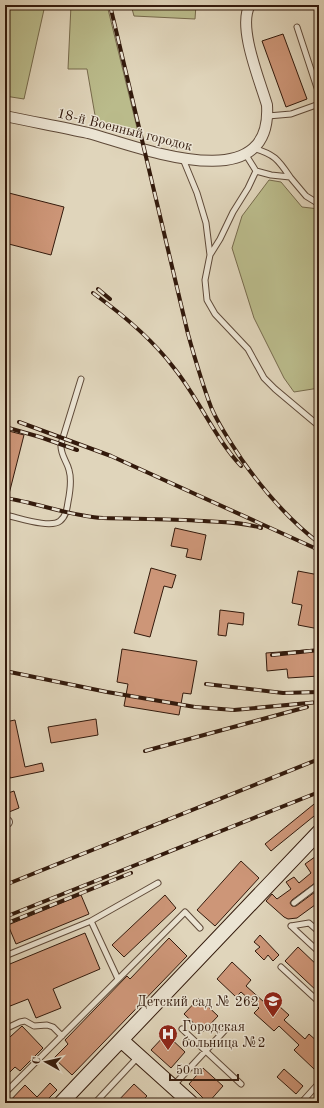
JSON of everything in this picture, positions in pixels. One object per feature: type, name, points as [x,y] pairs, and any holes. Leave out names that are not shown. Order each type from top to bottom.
[{"type":"main road","points":[[61,1103],[319,832]]},
{"type":"main road","points":[[121,1040],[191,1103]]},
{"type":"street","points":[[250,5],[246,18],[246,37],[267,105],[268,116],[262,137],[250,151]]},
{"type":"street","name":"18-й Военный городок","points":[[5,116],[88,134],[183,159],[207,161],[227,160],[250,151]]},
{"type":"lane","points":[[297,27],[319,94]]},
{"type":"lane","points":[[268,116],[291,114],[319,104]]},
{"type":"lane","points":[[210,255],[256,171],[250,151],[267,152],[279,160],[306,196],[319,204]]},
{"type":"lane","points":[[183,159],[197,193],[206,223],[210,255],[205,280],[207,300],[215,314],[248,349],[264,378],[319,426]]},
{"type":"lane","points":[[256,171],[271,175],[290,176]]},
{"type":"lane","points":[[5,515],[43,524],[54,524],[60,521],[66,512],[70,489],[70,471],[60,450],[81,379]]},
{"type":"lane","points":[[5,956],[90,921],[158,883]]},
{"type":"lane","points":[[294,903],[319,884]]},
{"type":"lane","points":[[5,1094],[185,912],[200,928]]},
{"type":"lane","points":[[90,921],[118,979]]},
{"type":"lane","points":[[319,932],[309,923],[291,926],[319,952]]},
{"type":"lane","points":[[281,967],[319,1002]]},
{"type":"lane","points":[[5,1029],[20,1022],[26,1021],[34,1026],[47,1025],[53,1027],[62,1036]]},
{"type":"lane","points":[[182,1029],[242,1084]]},
{"type":"lane","points":[[173,1087],[226,1029]]},
{"type":"lane","points":[[95,1103],[139,1056]]},
{"type":"lane","points":[[301,1103],[319,1083]]},
{"type":"path","points":[[166,1100],[170,1103]]},
{"type":"green space","points":[[5,5],[45,5],[24,99],[5,96]]},
{"type":"green space","points":[[71,5],[107,5],[139,136],[96,121],[87,69],[68,69]]},
{"type":"green space","points":[[131,5],[196,5],[195,19],[134,16]]},
{"type":"green space","points":[[269,180],[281,182],[302,207],[319,209],[319,388],[294,392],[284,378],[254,318],[232,248],[242,216]]},
{"type":"building","points":[[283,34],[307,99],[286,107],[262,41]]},
{"type":"building","points":[[5,192],[64,207],[51,255],[5,243]]},
{"type":"building","points":[[5,430],[24,435],[8,498],[5,498]]},
{"type":"building","points":[[175,528],[206,535],[201,560],[186,557],[188,549],[171,546]]},
{"type":"building","points":[[151,568],[176,575],[172,588],[164,586],[150,637],[134,633]]},
{"type":"building","points":[[298,571],[319,575],[319,629],[298,625],[302,605],[292,603]]},
{"type":"building","points":[[220,610],[244,613],[243,625],[228,623],[226,636],[218,635]]},
{"type":"building","points":[[122,649],[197,661],[191,694],[183,693],[179,715],[124,706],[128,684],[117,682]]},
{"type":"building","points":[[319,649],[319,676],[288,678],[287,669],[267,671],[266,653]]},
{"type":"building","points":[[96,719],[98,735],[51,743],[48,727]]},
{"type":"building","points":[[15,720],[25,767],[42,763],[44,771],[10,778],[5,755],[5,722]]},
{"type":"building","points":[[14,791],[19,808],[9,812],[5,802],[5,794]]},
{"type":"building","points":[[319,800],[319,812],[271,851],[265,844]]},
{"type":"building","points":[[319,854],[319,880],[290,903],[292,906],[296,906],[319,889],[319,902],[297,918],[288,919],[284,917],[266,901],[272,894],[277,899],[291,889],[286,882],[294,877],[299,883],[311,873],[305,864]]},
{"type":"building","points":[[241,861],[259,878],[215,926],[197,910]]},
{"type":"building","points":[[81,895],[89,914],[16,944],[8,925]]},
{"type":"building","points":[[165,895],[176,908],[124,957],[112,945]]},
{"type":"building","points":[[85,933],[100,969],[53,989],[61,1008],[36,1018],[28,999],[5,1008],[5,983],[8,982],[5,974],[5,966]]},
{"type":"building","points":[[260,935],[279,955],[273,961],[268,955],[264,960],[255,951],[260,947],[254,942]]},
{"type":"building","points":[[169,938],[187,956],[72,1075],[54,1058],[68,1044],[65,1040],[127,976],[130,979]]},
{"type":"building","points":[[298,947],[319,967],[319,993],[285,961]]},
{"type":"building","name":"Детский сад № 262","points":[[232,962],[251,980],[246,986],[264,1002],[269,997],[289,1015],[284,1020],[305,1039],[309,1034],[319,1043],[319,1064],[314,1069],[294,1050],[299,1045],[279,1026],[274,1031],[254,1013],[259,1008],[241,992],[236,997],[217,979]]},
{"type":"building","points":[[199,998],[218,1016],[203,1032],[184,1014]]},
{"type":"building","points":[[22,1026],[43,1048],[20,1071],[15,1067],[5,1077],[5,1033],[10,1037]]},
{"type":"building","name":"Городская больница №2","points":[[166,1034],[185,1052],[171,1068],[151,1050]]},
{"type":"building","points":[[203,1068],[223,1086],[208,1103],[189,1084]]},
{"type":"building","points":[[284,1069],[303,1086],[296,1094],[277,1077]]},
{"type":"building","points":[[50,1083],[57,1090],[44,1103],[8,1103],[25,1085],[37,1097]]},
{"type":"building","points":[[134,1084],[147,1096],[140,1103],[116,1103]]},
{"type":"railway","points":[[110,5],[188,334],[211,407],[229,441],[259,483],[287,515],[319,543]]},
{"type":"railway","points":[[98,289],[110,299]]},
{"type":"railway","points":[[93,293],[157,347],[183,380],[231,455],[241,466]]},
{"type":"railway","points":[[19,422],[111,456],[319,550]]},
{"type":"railway","points":[[5,427],[77,450]]},
{"type":"railway","points":[[5,498],[91,517],[225,522],[261,528]]},
{"type":"railway","points":[[272,655],[319,650]]},
{"type":"railway","points":[[5,671],[107,692],[195,707],[234,710],[319,702]]},
{"type":"railway","points":[[206,684],[283,693],[319,692]]},
{"type":"railway","points":[[145,751],[307,707]]},
{"type":"railway","points":[[5,885],[319,759]]},
{"type":"railway","points":[[5,917],[319,792]]},
{"type":"railway","points":[[5,924],[131,873]]},
{"type":"place","name":"Детский сад № 262","points":[[273,1018]]},
{"type":"place","name":"Городская больница №2","points":[[168,1051]]}]
